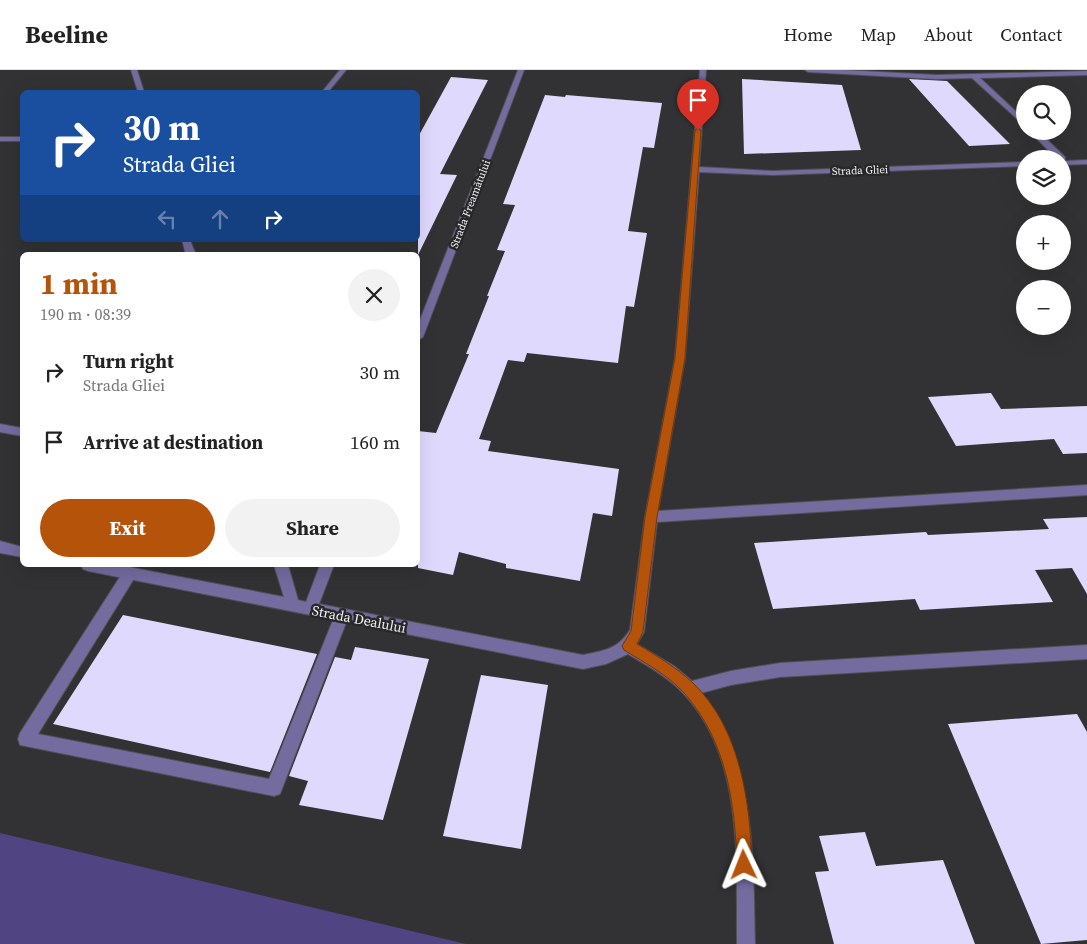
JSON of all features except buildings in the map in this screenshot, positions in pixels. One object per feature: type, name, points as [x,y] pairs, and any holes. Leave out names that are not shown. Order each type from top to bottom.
[{"type":"street","points":[[134,70],[140,90]]},
{"type":"street","points":[[327,90],[343,70]]},
{"type":"street","name":"Strada Freamătului","points":[[420,332],[521,70]]},
{"type":"street","points":[[703,70],[680,358],[651,517],[637,632],[628,646],[663,667],[689,689],[711,717],[730,757],[743,826],[746,944]]},
{"type":"street","points":[[808,70],[918,77],[1087,73]]},
{"type":"street","points":[[974,76],[1016,116]]},
{"type":"street","points":[[0,140],[20,138]]},
{"type":"street","points":[[1042,140],[1052,150]]},
{"type":"street","points":[[1071,161],[1087,162]]},
{"type":"street","name":"Strada Gliei","points":[[695,169],[773,173],[1016,164]]},
{"type":"street","points":[[0,428],[20,432]]},
{"type":"street","points":[[651,517],[1087,490]]},
{"type":"street","points":[[0,547],[20,552]]},
{"type":"street","name":"Strada Dealului","points":[[98,567],[310,610],[583,662],[606,657],[628,646]]},
{"type":"street","points":[[282,567],[293,606]]},
{"type":"street","points":[[310,610],[326,567]]},
{"type":"street","points":[[130,573],[26,739],[274,788],[342,616]]},
{"type":"street","points":[[689,689],[731,678],[780,670],[1087,652]]},
{"type":"shaded area","points":[[0,833],[466,944],[0,944]]},
{"type":"route","points":[[698,130],[680,358],[651,517],[637,632],[628,646],[663,667],[689,689],[711,717],[730,757],[743,826],[744,865]]}]
